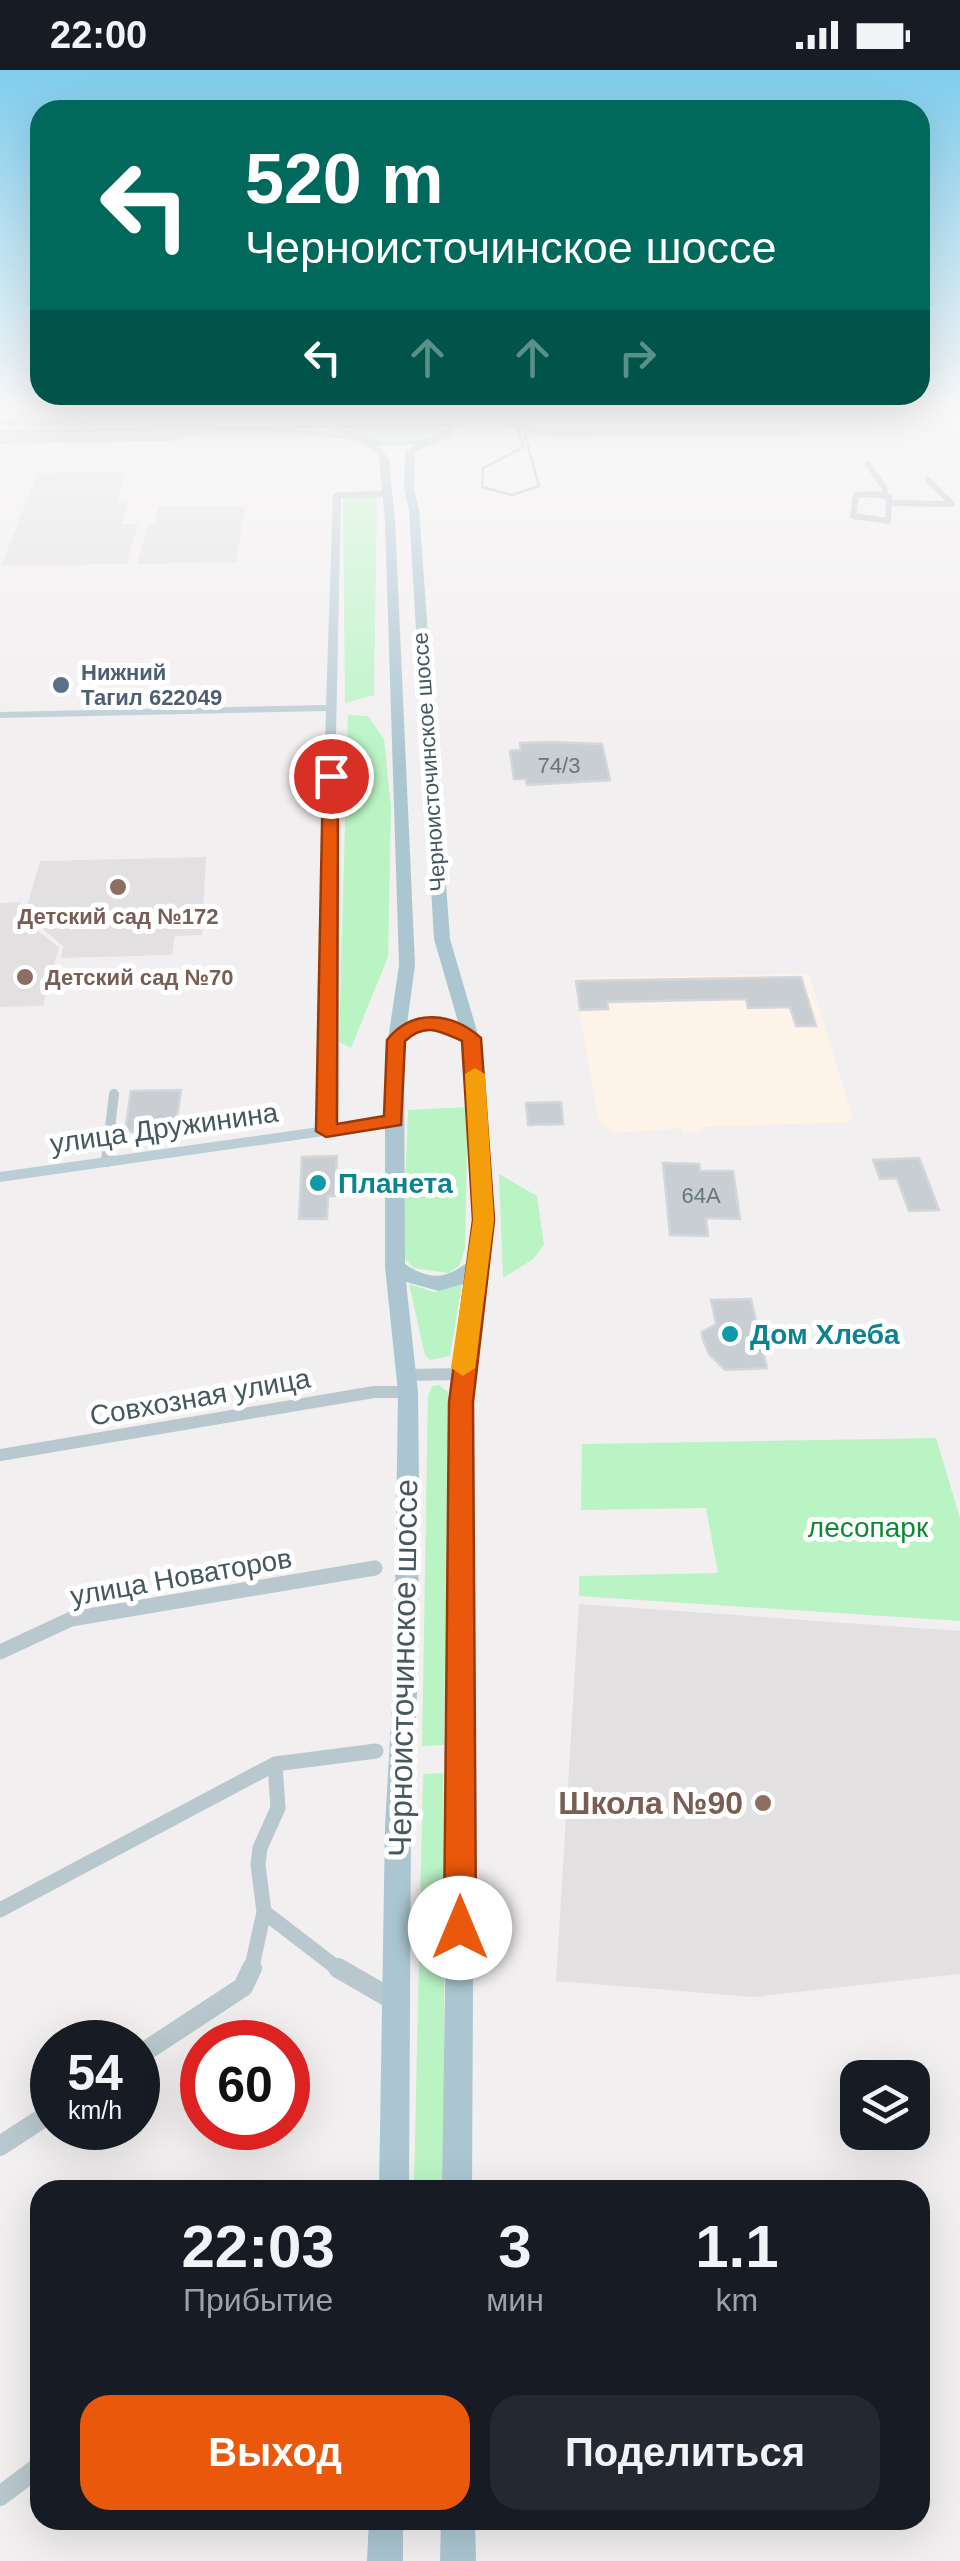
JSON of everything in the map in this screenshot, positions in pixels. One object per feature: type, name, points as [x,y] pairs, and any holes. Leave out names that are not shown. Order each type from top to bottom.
[{"type":"main road","name":"Черноисточинское шоссе","points":[[388,525],[408,964],[396,1040],[394,1121],[395,1267],[407,1383],[394,2180]]},
{"type":"main road","name":"Черноисточинское шоссе","points":[[415,525],[442,939],[472,1038],[483,1220],[462,1374],[456,2180]]},
{"type":"main road","points":[[396,655],[423,654]]},
{"type":"main road","points":[[399,748],[430,747]]},
{"type":"main road","points":[[402,869],[437,868]]},
{"type":"main road","points":[[396,1040],[411,1026],[437,1022],[472,1038]]},
{"type":"main road","points":[[395,1267],[417,1282],[439,1285],[460,1280],[480,1263]]},
{"type":"main road","points":[[385,2561],[386,2530]]},
{"type":"main road","points":[[458,2530],[458,2561]]},
{"type":"street","points":[[326,1131],[327,876],[336,525]]},
{"type":"street","points":[[0,715],[333,708]]},
{"type":"street","points":[[61,1148],[108,1153],[114,1094]]},
{"type":"street","name":"улица Дружинина","points":[[0,1177],[108,1153],[394,1121]]},
{"type":"street","name":"Совхозная улица","points":[[0,1455],[462,1374]]},
{"type":"street","name":"улица Новаторов","points":[[0,1652],[72,1619],[375,1568]]},
{"type":"street","points":[[0,1910],[275,1764],[376,1750]]},
{"type":"street","points":[[160,2042],[243,1987],[252,1968],[264,1912],[258,1865],[278,1808],[275,1764]]},
{"type":"street","points":[[264,1912],[348,1975],[397,2002]]},
{"type":"street","points":[[0,2146],[30,2126]]},
{"type":"street","points":[[0,2496],[30,2474]]},
{"type":"shaded area","points":[[17,525],[138,525],[127,564],[1,566]]},
{"type":"shaded area","points":[[148,525],[242,525],[236,562],[137,564]]},
{"type":"shaded area","name":"Детский сад №172","points":[[206,857],[202,935],[175,936],[172,955],[61,958],[63,946],[25,914],[40,861]]},
{"type":"shaded area","name":"Детский сад №70","points":[[21,902],[18,916],[59,947],[43,1006],[0,1007],[0,903]]},
{"type":"shaded area","points":[[809,974],[853,1119],[849,1122],[702,1127],[703,1132],[683,1133],[681,1128],[615,1133],[599,1122],[573,978]]},
{"type":"shaded area","name":"Школа №90","points":[[579,1604],[960,1631],[960,1974],[754,1997],[556,1981]]},
{"type":"green space","points":[[343,525],[377,525],[374,695],[345,703]]},
{"type":"green space","points":[[348,715],[368,716],[384,739],[391,808],[388,957],[351,1048],[339,1042]]},
{"type":"green space","points":[[468,1107],[465,1248],[460,1265],[449,1273],[414,1268],[404,1258],[403,1234],[408,1110]]},
{"type":"green space","points":[[499,1174],[537,1196],[544,1245],[532,1260],[503,1278]]},
{"type":"green space","points":[[409,1284],[434,1292],[462,1284],[450,1356],[430,1360],[425,1355]]},
{"type":"green space","points":[[439,1385],[448,1392],[444,1745],[422,1746],[428,1396],[432,1386]]},
{"type":"green space","name":"лесопарк","points":[[936,1438],[960,1518],[960,1621],[579,1596],[579,1576],[718,1573],[706,1508],[581,1510],[582,1444]]},
{"type":"green space","points":[[443,1773],[445,2180],[414,2180],[423,1774]]},
{"type":"building","points":[[520,743],[602,744],[610,780],[527,785],[526,779],[514,779],[510,751],[521,750]]},
{"type":"building","points":[[801,977],[816,1026],[796,1026],[790,1007],[748,1008],[746,999],[607,1002],[608,1009],[580,1010],[576,981]]},
{"type":"building","points":[[181,1090],[175,1130],[125,1132],[131,1091]]},
{"type":"building","points":[[561,1102],[563,1124],[528,1125],[526,1103]]},
{"type":"building","name":"Планета","points":[[337,1156],[335,1196],[328,1196],[327,1219],[299,1219],[302,1157]]},
{"type":"building","points":[[919,1158],[939,1210],[909,1211],[897,1178],[880,1179],[873,1160]]},
{"type":"building","points":[[663,1163],[699,1164],[700,1171],[733,1171],[740,1219],[706,1218],[708,1236],[670,1235]]},
{"type":"building","name":"Дом Хлеба","points":[[751,1299],[767,1368],[725,1370],[709,1354],[702,1337],[702,1332],[716,1324],[711,1300]]},
{"type":"slow traffic","points":[[463,1368],[483,1220],[475,1074]]},
{"type":"place","name":"Нижний Тагил 622049","points":[[61,685]]},
{"type":"place","name":"Детский сад №172","points":[[118,887]]},
{"type":"place","name":"Детский сад №70","points":[[25,977]]},
{"type":"place","name":"Планета","points":[[318,1183]]},
{"type":"place","name":"Дом Хлеба","points":[[730,1334]]},
{"type":"place","name":"Школа №90","points":[[763,1803]]},
{"type":"route","points":[[331,776],[326,1131],[394,1121],[396,1040],[411,1026],[437,1022],[472,1038],[483,1220],[461,1402],[460,1928]]}]
